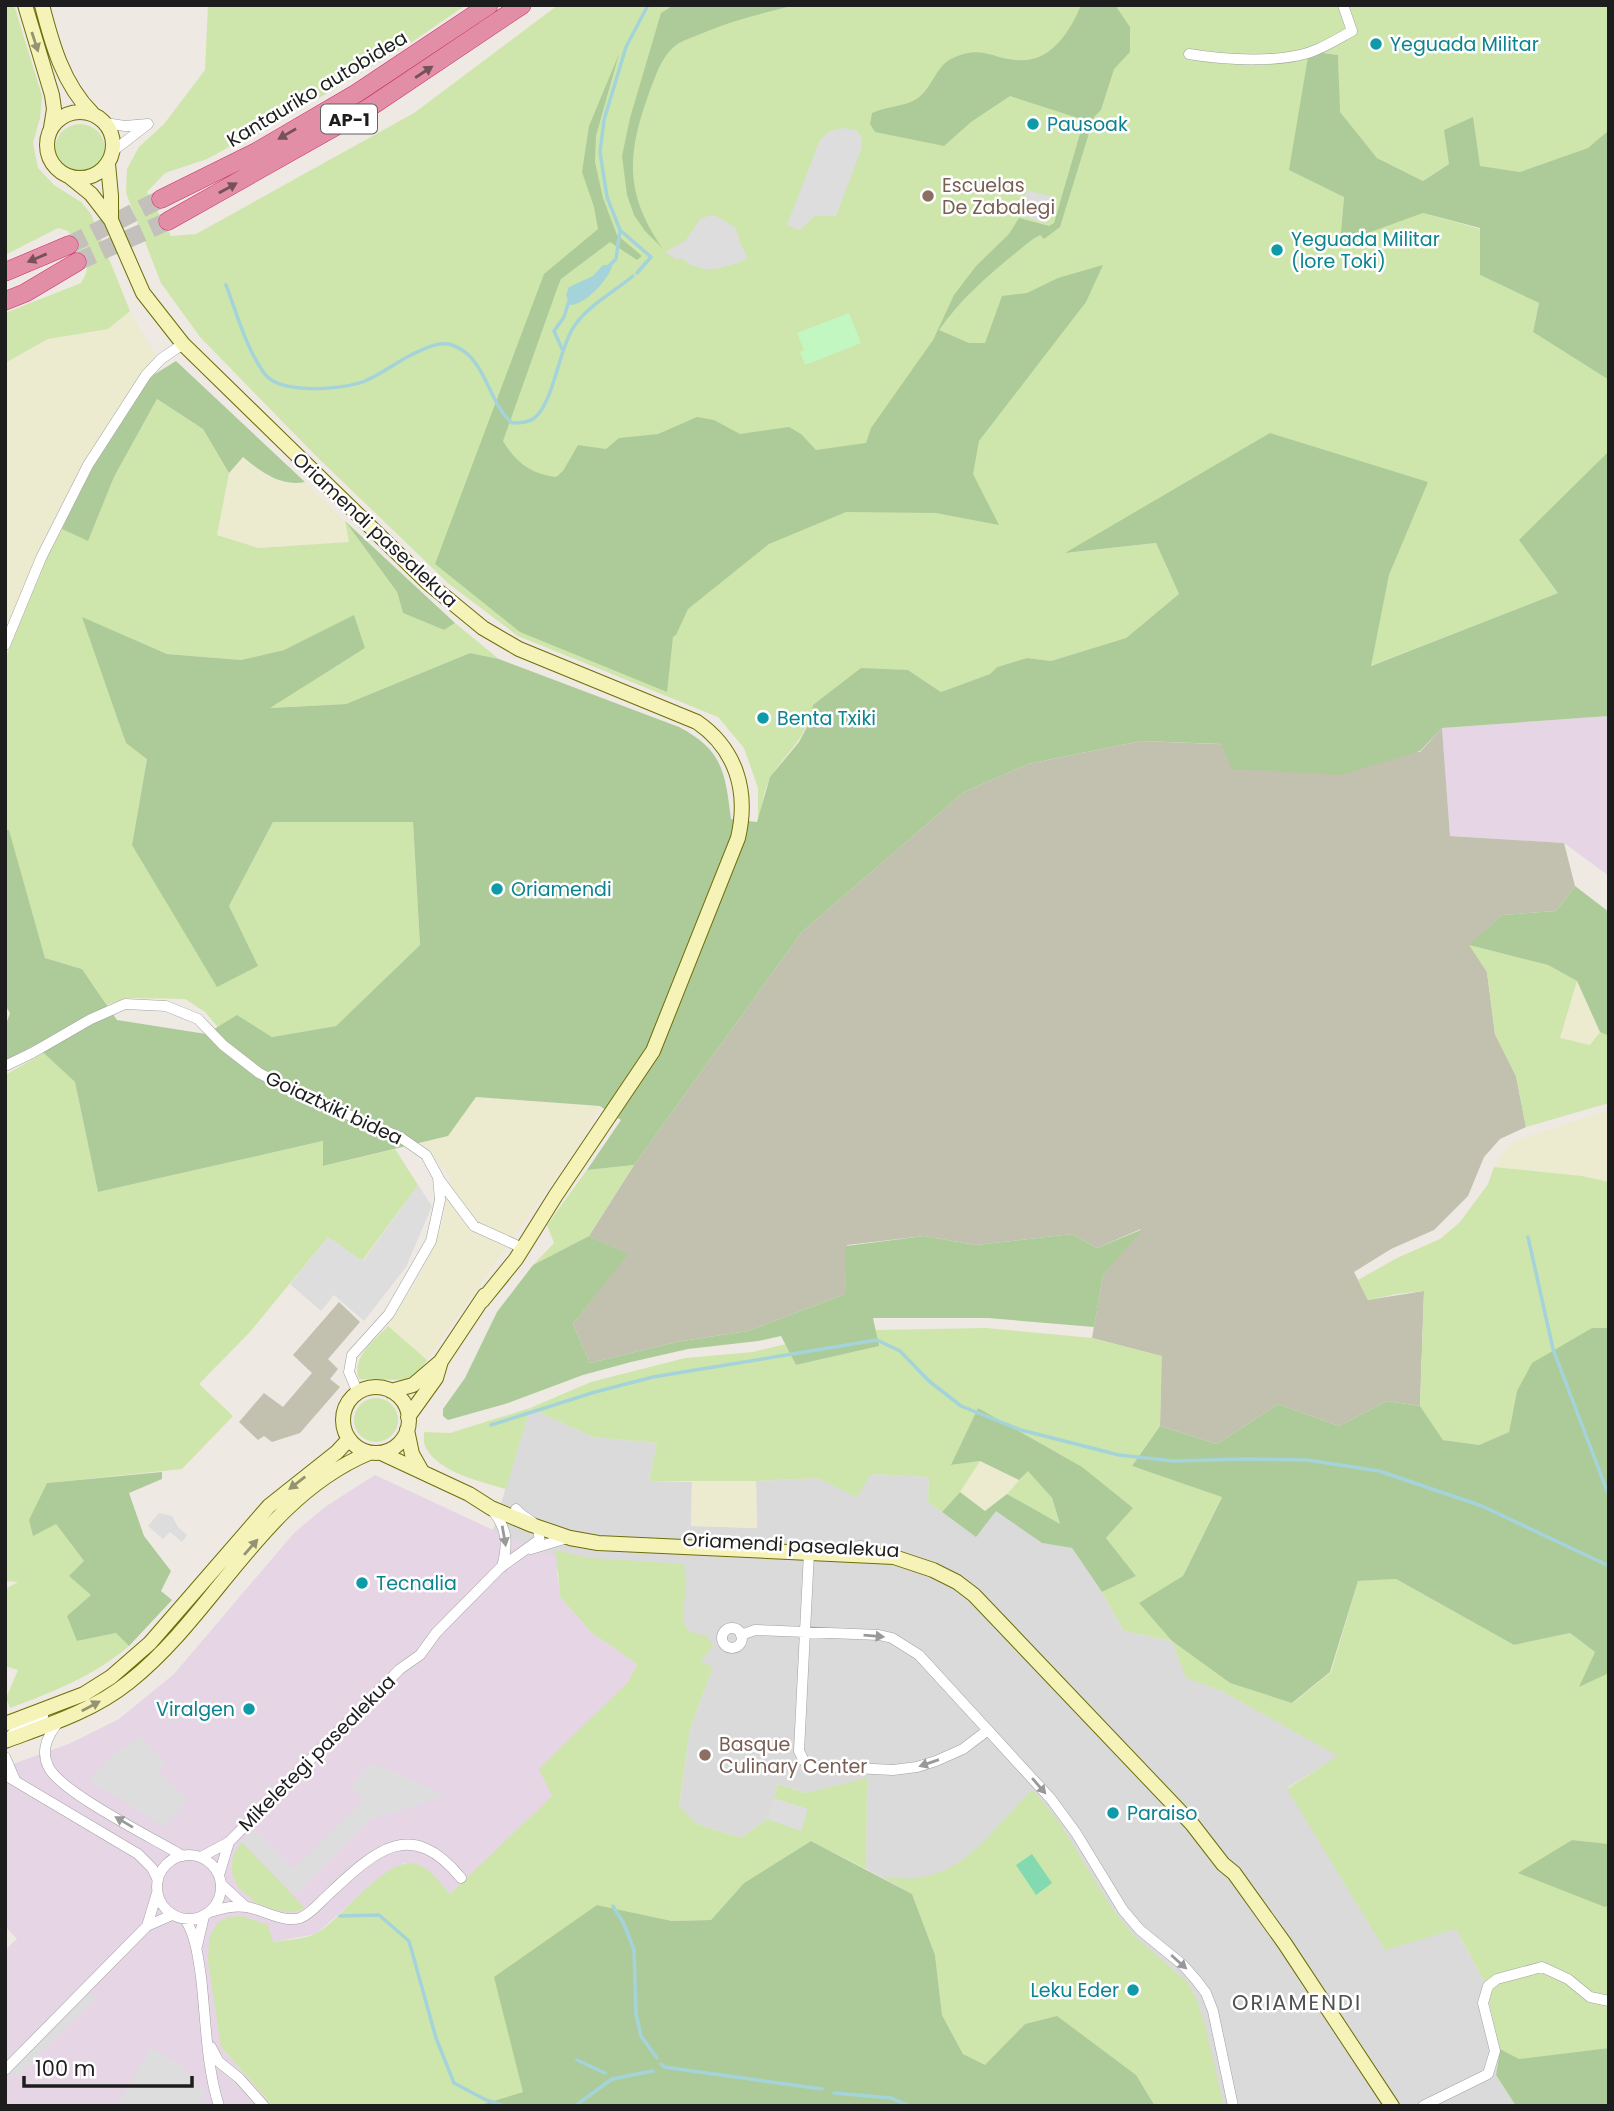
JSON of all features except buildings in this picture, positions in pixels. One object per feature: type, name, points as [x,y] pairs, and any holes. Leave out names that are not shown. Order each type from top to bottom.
[{"type":"highway","name":"Kantauriko autobidea","points":[[160,199],[256,152],[357,93],[489,5]]},
{"type":"highway","name":"Kantauriko autobidea","points":[[168,221],[370,107],[522,5]]},
{"type":"highway","points":[[5,272],[69,245]]},
{"type":"highway","points":[[5,291],[77,262],[5,301]]},
{"type":"main road","points":[[25,5],[52,95],[54,109],[46,149],[50,162],[70,177],[95,175],[110,158],[113,140],[105,124],[73,91],[62,68],[42,5]]},
{"type":"main road","points":[[51,128],[58,119],[70,113],[92,113]]},
{"type":"main road","name":"Oriamendi pasealekua","points":[[110,158],[110,220]]},
{"type":"main road","name":"Oriamendi pasealekua","points":[[70,177],[91,194],[110,220],[143,293],[183,344],[427,582],[483,628],[546,662],[697,722],[712,732],[732,758],[743,804],[738,838],[663,1029],[639,1073],[516,1259],[482,1301]]},
{"type":"main road","name":"Oriamendi pasealekua","points":[[408,1424],[436,1378],[442,1361],[516,1245],[556,1195]]},
{"type":"main road","points":[[375,1453],[354,1445],[349,1439],[343,1421],[348,1403],[358,1393],[372,1388],[391,1391],[413,1385],[442,1361]]},
{"type":"main road","points":[[391,1391],[405,1405],[412,1454],[421,1470]]},
{"type":"main road","points":[[5,1741],[105,1699],[129,1682],[167,1647],[285,1509],[341,1468],[397,1445],[408,1424]]},
{"type":"main road","points":[[5,1724],[84,1694],[131,1662],[269,1506],[337,1452],[349,1439]]},
{"type":"main road","name":"Oriamendi pasealekua","points":[[375,1453],[421,1470],[469,1493],[491,1508],[570,1538],[640,1545],[894,1557],[933,1570],[957,1582],[998,1617],[1192,1824],[1223,1864],[1234,1873],[1285,1944],[1392,2106]]},
{"type":"main road","name":"Oriamendi pasealekua","points":[[469,1493],[495,1498],[564,1527],[609,1535],[861,1546],[926,1556],[984,1590],[1212,1834],[1230,1860],[1234,1873]]},
{"type":"street","points":[[1189,54],[1223,60],[1299,56],[1318,50],[1352,31],[1343,5]]},
{"type":"street","points":[[105,124],[148,124],[110,158]]},
{"type":"street","points":[[5,646],[41,558],[88,465],[146,375],[183,344]]},
{"type":"street","name":"Goiaztxiki bidea","points":[[5,1066],[91,1018],[125,1004],[166,1006],[198,1019],[223,1045],[259,1073],[304,1096],[400,1137],[426,1154],[438,1177],[474,1226],[516,1245]]},
{"type":"street","points":[[358,1393],[349,1372],[352,1355],[389,1314],[431,1241],[440,1200],[438,1177]]},
{"type":"street","points":[[491,1508],[500,1519],[507,1541],[501,1567]]},
{"type":"street","points":[[516,1509],[531,1519],[539,1531],[538,1540],[527,1550]]},
{"type":"street","name":"Mikeletegi pasealekua","points":[[201,1857],[229,1842],[405,1665],[419,1655],[428,1642],[501,1567],[527,1550],[570,1538]]},
{"type":"street","points":[[782,1542],[809,1552],[820,1548],[848,1549],[861,1546]]},
{"type":"street","points":[[809,1552],[799,1751],[804,1761],[814,1766],[858,1769],[893,1770],[917,1767],[962,1749],[988,1730]]},
{"type":"street","points":[[741,1634],[755,1630],[879,1635],[892,1639],[919,1655],[1062,1813],[1123,1910],[1140,1930],[1182,1965],[1206,1993],[1213,2011],[1233,2106]]},
{"type":"street","points":[[5,1741],[20,1727],[42,1716],[57,1704]]},
{"type":"street","points":[[60,1720],[51,1731],[45,1750],[48,1768],[54,1775],[94,1804],[183,1856],[201,1857],[208,1861],[220,1880],[247,1907]]},
{"type":"street","points":[[5,1757],[10,1778],[138,1854],[152,1868],[158,1880]]},
{"type":"street","name":"Mikeletegi pasealekua","points":[[220,1880],[229,1842]]},
{"type":"street","points":[[157,1892],[165,1909],[172,1915],[185,1919],[229,1907],[247,1907],[287,1919],[296,1919],[305,1916],[362,1866],[388,1848],[405,1844],[417,1844],[431,1849],[447,1861],[461,1878]]},
{"type":"street","points":[[147,1926],[158,1880],[167,1864],[183,1856]]},
{"type":"street","points":[[197,1947],[207,1914],[221,1895],[220,1880]]},
{"type":"street","points":[[5,2070],[147,1926],[172,1915]]},
{"type":"street","points":[[185,1919],[197,1947],[213,2085],[219,2106]]},
{"type":"street","points":[[1423,2106],[1489,2074],[1495,2050],[1483,2003],[1488,1986],[1497,1979],[1542,1967],[1568,1979],[1590,1997],[1609,2001]]},
{"type":"street","points":[[209,2044],[219,2062],[239,2078],[264,2106]]},
{"type":"shaded area","points":[[845,128],[856,130],[862,137],[861,150],[836,216],[815,216],[799,230],[787,225],[820,140],[830,131]]},
{"type":"shaded area","points":[[1027,190],[1053,197],[1045,223],[1019,215]]},
{"type":"shaded area","points":[[716,216],[736,228],[748,258],[715,269],[704,269],[681,258],[677,260],[665,252],[686,240],[700,219]]},
{"type":"shaded area","points":[[1609,716],[1609,876],[1564,843],[1450,836],[1442,728]]},
{"type":"shaded area","points":[[1442,728],[1450,836],[1564,843],[1575,886],[1556,911],[1502,915],[1470,945],[1487,972],[1495,1034],[1516,1076],[1526,1127],[1500,1139],[1484,1157],[1468,1196],[1434,1230],[1391,1249],[1354,1272],[1368,1300],[1424,1291],[1420,1406],[1387,1401],[1339,1426],[1278,1404],[1217,1444],[1160,1426],[1161,1356],[1092,1338],[1103,1275],[1141,1229],[1097,1248],[1072,1234],[976,1245],[924,1236],[847,1245],[845,1294],[748,1331],[676,1342],[590,1363],[573,1324],[627,1254],[589,1236],[634,1165],[802,932],[964,792],[1028,764],[1141,741],[1420,752]]},
{"type":"shaded area","points":[[418,1185],[432,1206],[406,1267],[364,1321],[334,1295],[321,1311],[290,1284],[328,1237],[363,1261]]},
{"type":"shaded area","points":[[339,1302],[360,1322],[328,1359],[338,1369],[330,1379],[340,1387],[300,1433],[272,1442],[264,1436],[258,1440],[239,1422],[264,1393],[283,1407],[312,1373],[293,1355]]},
{"type":"shaded area","points":[[530,1408],[593,1437],[657,1443],[649,1481],[692,1482],[691,1526],[757,1528],[756,1481],[817,1478],[856,1496],[870,1474],[929,1477],[928,1502],[975,1536],[996,1510],[1042,1543],[1072,1548],[1124,1631],[1172,1641],[1187,1678],[1222,1691],[1339,1756],[1287,1788],[1456,1929],[1484,1981],[1500,2049],[1496,2075],[1516,2106],[1166,2106],[912,1894],[866,1869],[867,1779],[805,1793],[778,1784],[767,1819],[741,1838],[697,1824],[679,1807],[690,1729],[713,1667],[701,1663],[493,1530]]},
{"type":"shaded area","points":[[375,1475],[555,1556],[560,1597],[592,1633],[637,1664],[628,1682],[553,1796],[450,1895],[434,1877],[405,1863],[386,1873],[316,1934],[273,1942],[221,2047],[273,2106],[5,2106],[5,1950],[17,1939],[5,1926],[5,1767],[71,1743],[119,1719],[174,1674],[293,1534],[325,1507]]},
{"type":"shaded area","points":[[159,1513],[172,1516],[178,1527],[187,1535],[182,1542],[170,1532],[163,1539],[148,1526]]},
{"type":"shaded area","points":[[140,1736],[165,1763],[157,1771],[188,1800],[164,1827],[110,1792],[97,1787],[90,1778],[111,1756]]},
{"type":"shaded area","points":[[374,1763],[446,1796],[370,1820],[295,1895],[242,1842],[254,1830],[293,1869],[364,1801],[351,1786]]},
{"type":"shaded area","points":[[774,1798],[808,1809],[801,1831],[767,1819]]},
{"type":"shaded area","points":[[88,1993],[98,1996],[18,2076],[8,2074]]},
{"type":"shaded area","points":[[151,2048],[181,2066],[206,2094],[199,2106],[117,2106]]},
{"type":"green space","points":[[5,5],[14,5],[42,96],[40,118],[33,143],[38,168],[54,185],[81,202],[91,214],[130,311],[108,329],[48,339],[5,363],[5,313],[81,283],[87,269],[82,255],[72,253],[76,245],[68,231],[58,228],[5,255]]},
{"type":"green space","points":[[208,5],[466,5],[409,44],[319,98],[207,159],[165,173],[147,192],[171,236],[196,234],[414,113],[558,5],[1609,5],[1609,130],[1589,148],[1520,172],[1480,167],[1472,118],[1449,164],[1423,181],[1377,158],[1339,112],[1338,55],[1309,51],[1344,197],[1340,242],[1423,213],[1480,229],[1480,275],[1539,303],[1533,332],[1609,380],[1609,451],[1520,540],[1558,593],[1370,666],[1389,575],[1427,482],[1067,553],[1156,543],[1179,594],[1126,638],[1051,661],[1027,658],[997,667],[990,674],[941,692],[908,670],[813,705],[801,736],[769,780],[758,822],[758,788],[744,748],[718,717],[518,636],[449,584],[315,455],[200,337],[161,283],[126,193],[127,169],[139,147],[164,124],[205,70]]},
{"type":"green space","points":[[674,5],[795,5],[714,28],[685,40],[668,53],[660,65],[636,135],[633,173],[641,210],[663,249],[634,215],[627,195],[622,156],[630,118],[661,13]]},
{"type":"green space","points":[[1081,5],[1115,5],[1130,27],[1130,52],[1114,69],[1101,110],[1094,117],[1060,227],[1044,239],[1040,235],[1033,239],[995,270],[971,292],[939,330],[969,343],[985,343],[1002,296],[1027,293],[1058,278],[1103,265],[1086,302],[979,441],[973,474],[999,525],[936,513],[846,512],[769,544],[688,609],[673,637],[667,692],[520,632],[435,564],[544,274],[598,229],[582,172],[589,126],[619,54],[596,136],[595,162],[603,198],[617,235],[642,256],[637,260],[610,242],[561,279],[503,441],[525,466],[547,476],[556,477],[563,471],[578,445],[606,449],[619,438],[658,434],[697,417],[714,420],[740,434],[789,427],[801,434],[816,450],[866,443],[871,428],[933,340],[954,295],[976,266],[1009,234],[1019,218],[1049,226],[1054,223],[1084,120],[1010,96],[971,122],[944,146],[875,132],[870,124],[872,113],[918,98],[947,61],[963,54],[979,52],[1016,60],[1039,57],[1065,35]]},
{"type":"green space","points":[[1309,51],[1338,55],[1340,112],[1377,158],[1423,181],[1449,164],[1444,130],[1473,117],[1480,166],[1520,172],[1588,148],[1609,130],[1609,380],[1533,332],[1539,303],[1480,275],[1480,228],[1423,213],[1340,243],[1344,197],[1289,170]]},
{"type":"green space","points":[[80,124],[98,131],[105,149],[98,167],[80,174],[62,167],[55,149],[62,131]]},
{"type":"green space","points":[[130,311],[156,356],[82,466],[5,635],[5,363],[48,339],[108,329]]},
{"type":"green space","points":[[849,313],[861,343],[805,365],[800,352],[804,350],[797,333]]},
{"type":"green space","points":[[176,361],[305,482],[280,480],[264,473],[243,457],[229,473],[203,429],[157,399],[114,477],[88,541],[62,529],[91,467],[150,377]]},
{"type":"green space","points":[[157,399],[203,429],[229,473],[217,535],[258,548],[349,542],[345,521],[397,592],[403,613],[444,630],[455,623],[499,659],[470,653],[346,704],[268,708],[365,648],[354,616],[284,650],[241,660],[167,654],[83,618],[147,759],[132,845],[257,966],[229,906],[273,822],[413,822],[420,945],[336,1026],[272,1037],[237,1016],[218,1027],[205,1012],[185,999],[127,998],[107,1005],[82,969],[45,958],[9,831],[5,830],[5,659],[48,555],[62,529],[88,540],[114,477]]},
{"type":"green space","points":[[1270,433],[1428,482],[1389,575],[1371,666],[1558,593],[1519,540],[1609,451],[1609,716],[1442,728],[1420,751],[1341,775],[1232,769],[1221,744],[1141,741],[1028,764],[964,792],[802,932],[634,1165],[587,1170],[621,1120],[600,1106],[476,1097],[448,1136],[323,1166],[323,1141],[98,1192],[75,1082],[35,1045],[5,1061],[5,1027],[10,1013],[5,1005],[5,830],[9,830],[45,958],[82,969],[117,1020],[206,1034],[237,1015],[272,1037],[336,1026],[420,945],[413,822],[273,822],[229,906],[258,966],[217,987],[132,845],[147,759],[126,743],[82,617],[167,654],[241,660],[284,650],[354,615],[365,648],[270,708],[346,704],[470,653],[499,659],[679,727],[694,736],[713,754],[724,775],[731,819],[757,822],[770,777],[799,742],[808,725],[813,705],[861,668],[908,670],[941,692],[990,674],[997,667],[1027,658],[1051,661],[1126,638],[1179,594],[1156,543],[1065,553]]},
{"type":"green space","points":[[243,457],[265,475],[295,484],[305,482],[345,521],[350,542],[258,548],[216,534],[229,473]]},
{"type":"green space","points":[[345,521],[455,623],[444,630],[403,613],[397,592]]},
{"type":"green space","points":[[1575,886],[1609,912],[1609,1036],[1600,1032],[1577,981],[1548,965],[1469,945],[1502,915],[1556,911]]},
{"type":"green space","points":[[1469,945],[1548,965],[1577,981],[1560,1038],[1590,1045],[1600,1032],[1609,1036],[1609,1103],[1526,1127],[1516,1076],[1495,1034],[1487,972]]},
{"type":"green space","points":[[1577,981],[1600,1032],[1590,1045],[1560,1039]]},
{"type":"green space","points":[[44,1053],[75,1082],[98,1192],[324,1141],[324,1166],[395,1149],[418,1185],[362,1261],[328,1237],[249,1333],[199,1384],[233,1416],[182,1469],[47,1483],[56,1524],[84,1561],[91,1595],[77,1641],[116,1633],[129,1646],[87,1675],[10,1708],[6,1698],[18,1670],[5,1666],[5,1589],[18,1582],[5,1581],[5,1075]]},
{"type":"green space","points":[[476,1097],[600,1106],[582,1141],[427,1360],[388,1326],[423,1269],[442,1226],[450,1176],[420,1143],[448,1136]]},
{"type":"green space","points":[[1609,1110],[1609,1182],[1582,1176],[1494,1167],[1511,1142]]},
{"type":"green space","points":[[634,1165],[589,1236],[533,1265],[554,1243],[547,1225],[587,1170]]},
{"type":"green space","points":[[1494,1167],[1582,1176],[1609,1182],[1609,1328],[1592,1328],[1517,1391],[1509,1432],[1479,1445],[1443,1440],[1420,1406],[1424,1291],[1368,1300],[1358,1280],[1397,1258],[1440,1239],[1460,1222],[1488,1184]]},
{"type":"green space","points":[[1143,1229],[1103,1275],[1094,1327],[988,1318],[873,1318],[879,1346],[796,1365],[781,1336],[688,1349],[583,1375],[505,1404],[448,1420],[443,1416],[443,1409],[465,1378],[497,1312],[533,1265],[589,1236],[628,1254],[573,1324],[590,1363],[676,1342],[748,1331],[845,1294],[846,1246],[924,1236],[976,1245],[1072,1234],[1097,1248]]},
{"type":"green space","points":[[388,1326],[427,1360],[416,1374],[405,1379],[359,1379],[357,1371],[361,1357]]},
{"type":"green space","points":[[986,1328],[1092,1338],[1162,1356],[1160,1426],[1132,1466],[1222,1496],[1183,1576],[1172,1641],[1124,1631],[1102,1592],[1136,1576],[1106,1538],[1133,1508],[978,1408],[952,1465],[980,1461],[960,1492],[942,1512],[928,1502],[929,1477],[871,1474],[857,1497],[817,1478],[649,1481],[657,1443],[593,1437],[530,1408],[591,1382],[685,1358],[753,1352],[786,1344],[796,1365],[878,1346],[875,1330]]},
{"type":"green space","points":[[1592,1328],[1609,1328],[1609,1673],[1579,1687],[1595,1652],[1570,1633],[1514,1645],[1396,1579],[1358,1581],[1330,1672],[1292,1703],[1230,1683],[1172,1641],[1139,1603],[1183,1576],[1222,1497],[1132,1466],[1160,1426],[1217,1444],[1278,1404],[1339,1426],[1387,1401],[1420,1406],[1443,1440],[1479,1445],[1509,1432],[1517,1391],[1532,1363]]},
{"type":"green space","points":[[376,1398],[391,1405],[398,1420],[391,1435],[376,1442],[361,1435],[354,1420],[361,1405]]},
{"type":"green space","points":[[530,1408],[506,1489],[450,1470],[440,1464],[425,1446],[424,1432],[450,1433]]},
{"type":"green space","points":[[978,1408],[1082,1467],[1133,1508],[1106,1538],[1136,1576],[1102,1592],[1072,1548],[1042,1543],[996,1511],[976,1537],[942,1512],[960,1492],[985,1511],[1007,1494],[1060,1524],[1052,1498],[1028,1471],[1019,1480],[980,1461],[951,1465]]},
{"type":"green space","points":[[980,1461],[1019,1480],[1007,1494],[985,1511],[960,1492]]},
{"type":"green space","points":[[1028,1470],[1052,1498],[1060,1525],[1007,1494]]},
{"type":"green space","points":[[162,1472],[162,1479],[129,1493],[144,1536],[171,1571],[161,1591],[172,1600],[129,1646],[116,1633],[77,1641],[67,1616],[91,1595],[69,1576],[84,1561],[56,1524],[33,1536],[29,1520],[47,1483]]},
{"type":"green space","points":[[756,1481],[757,1528],[691,1526],[692,1482]]},
{"type":"green space","points":[[556,1550],[589,1558],[684,1564],[684,1622],[690,1631],[706,1635],[713,1646],[701,1662],[713,1667],[690,1729],[679,1806],[697,1824],[741,1838],[767,1819],[778,1784],[805,1793],[867,1778],[866,1869],[811,1841],[744,1883],[711,1920],[672,1921],[597,1905],[523,2092],[477,2106],[273,2106],[221,2047],[208,1961],[209,1938],[217,1923],[228,1917],[242,1916],[268,1925],[273,1942],[311,1936],[326,1927],[380,1877],[407,1863],[428,1870],[450,1894],[552,1796],[539,1769],[628,1682],[637,1664],[592,1633],[560,1597]]},
{"type":"green space","points":[[1396,1579],[1514,1645],[1570,1633],[1595,1652],[1580,1686],[1609,1673],[1609,1844],[1572,1840],[1605,1907],[1609,1905],[1609,2048],[1519,2060],[1500,2049],[1484,1981],[1456,1929],[1385,1950],[1287,1789],[1338,1756],[1222,1691],[1186,1678],[1172,1641],[1230,1683],[1293,1703],[1331,1672],[1358,1581]]},
{"type":"green space","points":[[1033,1790],[1061,1825],[1111,1907],[1133,1935],[1187,1982],[1196,1998],[1205,2025],[1224,2106],[1155,2106],[1136,2075],[1025,2024],[985,2066],[963,2054],[942,2015],[935,1955],[912,1894],[883,1877],[917,1878],[940,1872],[956,1864],[983,1842]]},
{"type":"green space","points":[[1572,1840],[1609,1844],[1609,1905],[1605,1907],[1518,1873]]},
{"type":"green space","points":[[811,1841],[912,1894],[935,1955],[942,2015],[963,2054],[985,2065],[1025,2024],[1057,2016],[1136,2075],[1155,2106],[477,2106],[523,2092],[494,1977],[597,1905],[672,1921],[711,1920],[744,1883]]},
{"type":"green space","points":[[242,1842],[305,1908],[292,1912],[279,1910],[252,1901],[252,1898],[238,1887],[232,1864]]},
{"type":"green space","points":[[1032,1854],[1052,1883],[1036,1895],[1016,1865]]},
{"type":"green space","points":[[1609,2048],[1609,2106],[1516,2106],[1496,2075],[1500,2049],[1519,2059]]},
{"type":"water","points":[[603,265],[612,267],[600,285],[589,297],[570,305],[566,295],[569,287],[593,276]]},
{"type":"waterway","points":[[637,273],[651,257],[620,230],[607,197],[600,152],[604,120],[626,47],[648,5]]},
{"type":"waterway","points":[[609,266],[616,259],[620,231]]},
{"type":"waterway","points":[[226,285],[252,353],[264,373],[272,380],[297,388],[342,387],[370,379],[423,349],[435,345],[452,345],[473,359],[497,404],[512,423],[517,423],[533,419],[546,402],[564,348],[575,325],[594,305],[633,276]]},
{"type":"waterway","points":[[562,349],[554,331],[564,317],[569,301]]},
{"type":"waterway","points":[[1528,1237],[1553,1349],[1609,1496]]},
{"type":"waterway","points":[[491,1425],[653,1377],[877,1340],[900,1351],[929,1381],[961,1406],[1021,1430],[1119,1455],[1173,1461],[1307,1460],[1379,1471],[1482,1506],[1609,1566]]},
{"type":"waterway","points":[[613,1906],[624,1924],[634,1950],[636,2014],[641,2036],[657,2058]]},
{"type":"waterway","points":[[340,1916],[379,1915],[409,1941],[436,2038],[454,2083],[486,2100],[505,2106]]},
{"type":"waterway","points":[[577,2060],[605,2073]]},
{"type":"waterway","points":[[661,2064],[664,2067],[822,2089]]},
{"type":"waterway","points":[[575,2106],[612,2079],[653,2071]]},
{"type":"waterway","points":[[834,2093],[891,2098],[910,2106]]},
{"type":"tunnel","points":[[69,245],[161,199]]},
{"type":"tunnel","points":[[77,262],[168,221]]},
{"type":"place","name":"Yeguada Militar","points":[[1376,44]]},
{"type":"place","name":"Pausoak","points":[[1033,124]]},
{"type":"place","name":"Escuelas De Zabalegi","points":[[928,196]]},
{"type":"place","name":"Yeguada Militar (lore Toki)","points":[[1277,250]]},
{"type":"place","name":"Benta Txiki","points":[[763,718]]},
{"type":"place","name":"Oriamendi","points":[[497,889]]},
{"type":"place","name":"Tecnalia","points":[[362,1583]]},
{"type":"place","name":"Viralgen","points":[[249,1709]]},
{"type":"place","name":"Basque Culinary Center","points":[[705,1755]]},
{"type":"place","name":"Paraiso","points":[[1113,1813]]},
{"type":"place","name":"Leku Eder","points":[[1133,1990]]},
{"type":"district","name":"ORIAMENDI","points":[[1297,2002]]}]
